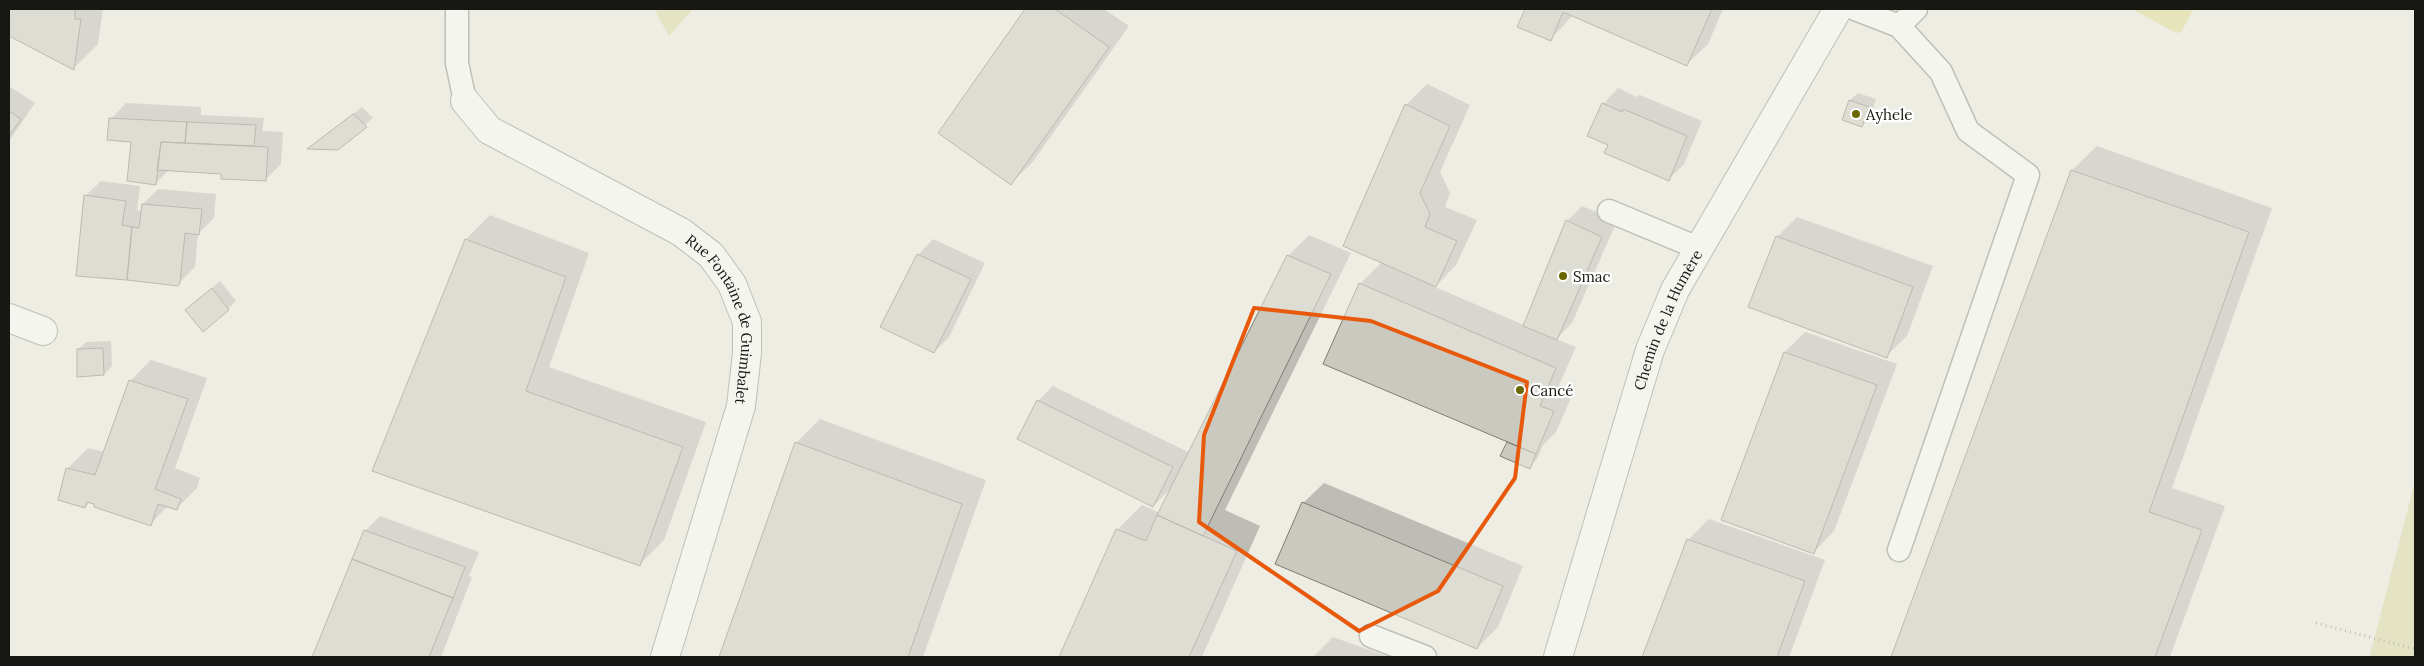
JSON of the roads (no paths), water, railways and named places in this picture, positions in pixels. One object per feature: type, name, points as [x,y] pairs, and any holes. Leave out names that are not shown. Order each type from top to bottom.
[{"type":"street","name":"Chemin de la Humère","points":[[1558,657],[1650,350],[1675,290],[1838,9]]},
{"type":"street","name":"Rue Fontaine de Guimbalet","points":[[465,101],[489,130],[681,232],[711,255],[732,284],[747,322],[747,353],[741,406],[665,657]]},
{"type":"street","points":[[9,318],[43,331]]},
{"type":"lane","points":[[457,9],[456,64],[465,101]]},
{"type":"lane","points":[[1855,9],[1899,26],[1940,72],[1968,131],[2028,175],[1899,550]]},
{"type":"lane","points":[[1899,26],[1916,9]]},
{"type":"lane","points":[[1609,211],[1698,248]]},
{"type":"lane","points":[[1371,636],[1425,657]]},
{"type":"place","name":"Ayhele","points":[[1856,114]]},
{"type":"place","name":"Smac","points":[[1563,276]]},
{"type":"place","name":"Cancé","points":[[1520,390]]}]
